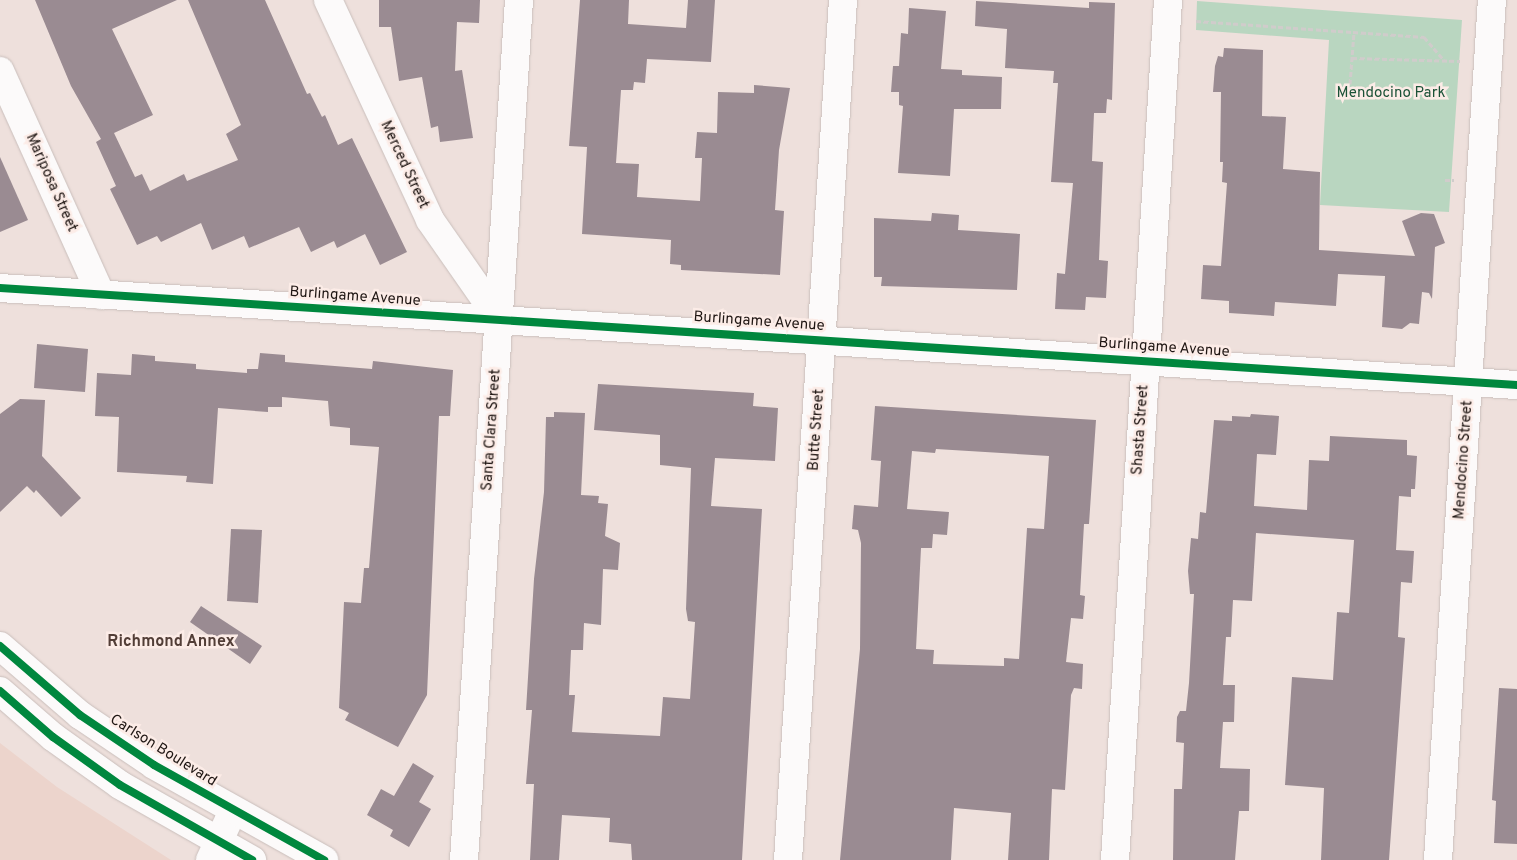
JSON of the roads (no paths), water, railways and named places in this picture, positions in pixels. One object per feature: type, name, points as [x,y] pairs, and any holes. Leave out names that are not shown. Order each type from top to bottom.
[{"type":"street","name":"Merced Street","points":[[328,0],[430,220],[499,319]]},
{"type":"street","name":"Santa Clara Street","points":[[464,860],[519,0]]},
{"type":"street","name":"Butte Street","points":[[788,860],[843,0]]},
{"type":"street","name":"Mendocino Street","points":[[1438,860],[1492,0]]},
{"type":"street","name":"Shasta Street","points":[[1115,860],[1167,9]]},
{"type":"street","name":"Mariposa Street","points":[[0,71],[102,295]]},
{"type":"street","name":"Burlingame Avenue","points":[[0,288],[1517,385]]},
{"type":"street","name":"Carlson Boulevard","points":[[0,646],[80,715],[154,765],[233,811],[324,860]]},
{"type":"street","points":[[0,692],[53,737],[214,851],[252,860]]},
{"type":"street","points":[[214,851],[233,811]]},
{"type":"district","name":"Richmond Annex","points":[[171,642]]},
{"type":"park label","name":"Mendocino Park","points":[[1391,94]]}]
